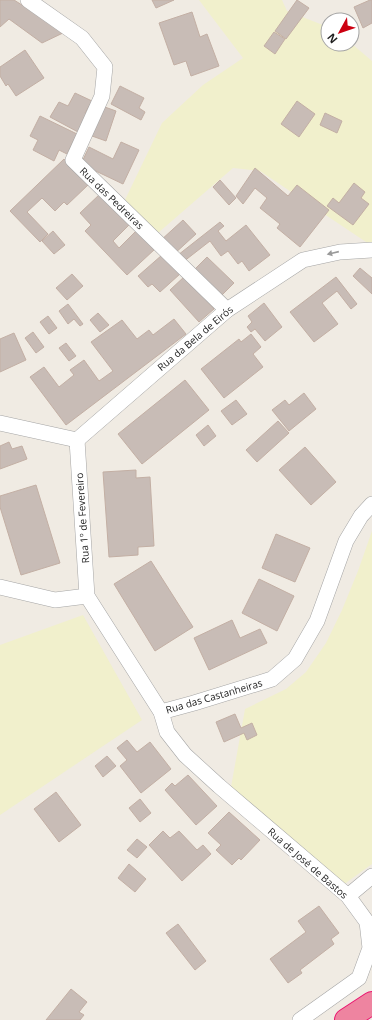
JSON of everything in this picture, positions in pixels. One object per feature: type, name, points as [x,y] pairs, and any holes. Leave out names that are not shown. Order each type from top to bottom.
[{"type":"highway","points":[[346,1020],[372,1003]]},
{"type":"street","name":"Rua das Pedreiras","points":[[28,0],[82,38],[105,67],[102,96],[73,160],[227,310]]},
{"type":"street","name":"Rua da Bela de Eirós","points":[[77,440],[227,310],[303,260],[340,252],[372,250]]},
{"type":"street","points":[[0,423],[77,440]]},
{"type":"street","name":"Rua 1º de Fevereiro","points":[[77,440],[87,596]]},
{"type":"street","name":"Rua das Castanheiras","points":[[87,596],[160,712],[272,679],[295,660],[317,621],[346,541],[361,516],[372,504]]},
{"type":"street","points":[[0,587],[55,600],[87,596]]},
{"type":"street","name":"Rua de José de Bastos","points":[[160,712],[167,732],[185,755],[219,786],[348,896],[366,922],[370,948],[359,978],[300,1020]]},
{"type":"street","points":[[348,896],[372,876]]},
{"type":"green space","points":[[199,0],[282,0],[287,11],[320,24],[320,52],[360,51],[372,61],[372,246],[260,171],[233,168],[151,239],[123,204],[162,123],[203,85],[243,58]]},
{"type":"green space","points":[[372,531],[372,864],[343,885],[229,798],[245,709],[286,689],[306,672],[326,643],[342,610]]},
{"type":"green space","points":[[83,615],[142,720],[0,815],[0,645]]},
{"type":"building","points":[[0,0],[14,0],[65,32],[42,43],[9,19],[0,27]]},
{"type":"building","points":[[152,0],[174,0],[156,8]]},
{"type":"building","points":[[297,0],[309,8],[286,39],[275,31]]},
{"type":"building","points":[[372,0],[372,23],[363,28],[360,21],[360,12],[356,12],[354,7]]},
{"type":"building","points":[[192,12],[200,37],[207,34],[219,66],[191,76],[186,61],[174,65],[159,23]]},
{"type":"building","points":[[274,32],[285,39],[275,54],[264,46]]},
{"type":"building","points":[[25,50],[44,78],[16,96],[8,84],[6,86],[0,76],[0,67]]},
{"type":"building","points":[[120,86],[144,98],[139,108],[145,112],[141,120],[111,104]]},
{"type":"building","points":[[75,93],[92,101],[85,113],[88,114],[78,132],[50,117],[59,102],[68,106]]},
{"type":"building","points":[[297,101],[315,114],[299,137],[281,124]]},
{"type":"building","points":[[102,106],[116,111],[106,141],[92,136]]},
{"type":"building","points":[[325,113],[342,121],[337,133],[320,125]]},
{"type":"building","points":[[40,116],[77,134],[67,154],[59,150],[54,161],[33,150],[38,140],[30,136]]},
{"type":"building","points":[[121,142],[139,150],[123,184],[81,164],[89,147],[113,159]]},
{"type":"building","points":[[64,159],[88,185],[67,205],[64,202],[55,211],[42,198],[27,212],[48,234],[40,242],[10,211]]},
{"type":"building","points":[[255,168],[288,196],[297,185],[329,210],[300,247],[277,228],[280,224],[260,208],[267,198],[255,188],[243,204],[236,196]]},
{"type":"building","points":[[220,180],[236,198],[229,205],[213,187]]},
{"type":"building","points":[[354,183],[365,192],[361,198],[369,204],[353,225],[327,206],[333,198],[339,203]]},
{"type":"building","points":[[100,194],[129,225],[113,241],[119,248],[137,230],[155,249],[127,275],[85,231],[91,225],[80,213]]},
{"type":"building","points":[[183,220],[196,234],[173,255],[160,241]]},
{"type":"building","points":[[220,222],[224,226],[218,231],[226,241],[246,225],[270,255],[249,271],[242,261],[238,264],[228,251],[221,256],[210,241],[183,262],[178,255]]},
{"type":"building","points":[[53,231],[65,245],[54,254],[42,241]]},
{"type":"building","points":[[162,255],[180,274],[160,292],[152,284],[148,287],[138,276]]},
{"type":"building","points":[[207,257],[234,283],[219,298],[192,272]]},
{"type":"building","points":[[360,268],[372,278],[372,294],[353,276]]},
{"type":"building","points":[[72,274],[83,286],[67,300],[56,288]]},
{"type":"building","points":[[185,276],[214,309],[199,322],[170,290]]},
{"type":"building","points":[[336,277],[357,304],[351,309],[337,291],[322,303],[338,324],[314,342],[290,312]]},
{"type":"building","points":[[264,303],[282,327],[265,341],[255,329],[251,332],[247,327],[252,322],[248,316]]},
{"type":"building","points":[[68,304],[83,324],[80,326],[74,319],[68,324],[59,311]]},
{"type":"building","points":[[98,313],[109,325],[100,332],[90,320]]},
{"type":"building","points":[[48,316],[57,328],[49,334],[40,322]]},
{"type":"building","points":[[174,319],[186,334],[66,425],[30,377],[44,367],[59,387],[74,375],[70,370],[84,360],[99,381],[113,371],[91,342],[122,320],[137,339],[149,330],[153,335]]},
{"type":"building","points":[[33,332],[44,347],[36,353],[25,338]]},
{"type":"building","points":[[14,333],[26,360],[0,372],[0,339]]},
{"type":"building","points":[[251,334],[261,347],[253,354],[263,367],[224,398],[201,369],[239,339],[241,342]]},
{"type":"building","points":[[66,343],[76,356],[69,361],[59,348]]},
{"type":"building","points":[[185,380],[209,410],[142,464],[118,434]]},
{"type":"building","points":[[304,393],[316,409],[289,431],[272,410],[285,400],[289,405]]},
{"type":"building","points":[[236,400],[247,414],[232,425],[221,411]]},
{"type":"building","points":[[278,421],[289,433],[257,462],[246,450]]},
{"type":"building","points":[[208,425],[216,436],[204,446],[196,435]]},
{"type":"building","points":[[9,442],[12,449],[22,446],[27,459],[0,469],[0,446]]},
{"type":"building","points":[[305,447],[336,482],[311,505],[279,470]]},
{"type":"building","points":[[136,470],[136,478],[150,477],[154,546],[138,547],[138,555],[109,557],[103,472]]},
{"type":"building","points":[[36,485],[60,563],[21,575],[0,507],[0,496]]},
{"type":"building","points":[[276,534],[310,548],[295,582],[262,568]]},
{"type":"building","points":[[151,561],[193,627],[155,651],[114,584]]},
{"type":"building","points":[[259,579],[294,596],[277,631],[242,613]]},
{"type":"building","points":[[232,620],[240,638],[260,629],[267,643],[209,670],[194,638]]},
{"type":"building","points":[[235,714],[241,728],[252,723],[257,735],[247,740],[244,733],[224,742],[216,722]]},
{"type":"building","points":[[127,740],[137,752],[150,742],[171,769],[141,793],[120,766],[127,760],[117,748]]},
{"type":"building","points":[[107,756],[116,766],[103,777],[95,766]]},
{"type":"building","points":[[188,775],[217,806],[196,825],[165,790],[172,783],[175,786]]},
{"type":"building","points":[[56,792],[81,825],[59,842],[34,809]]},
{"type":"building","points":[[140,799],[151,813],[140,822],[129,808]]},
{"type":"building","points":[[229,812],[260,840],[241,860],[239,858],[232,865],[216,850],[221,845],[208,833]]},
{"type":"building","points":[[163,831],[170,838],[179,831],[197,850],[203,845],[211,854],[182,881],[149,845]]},
{"type":"building","points":[[137,839],[147,847],[137,858],[127,850]]},
{"type":"building","points":[[129,864],[146,879],[135,892],[118,878]]},
{"type":"building","points":[[319,906],[339,933],[331,939],[334,944],[300,970],[302,973],[288,983],[270,959],[306,932],[298,921]]},
{"type":"building","points":[[178,924],[206,961],[195,970],[166,933]]},
{"type":"building","points":[[71,989],[87,1002],[79,1012],[84,1015],[80,1020],[46,1020]]}]
